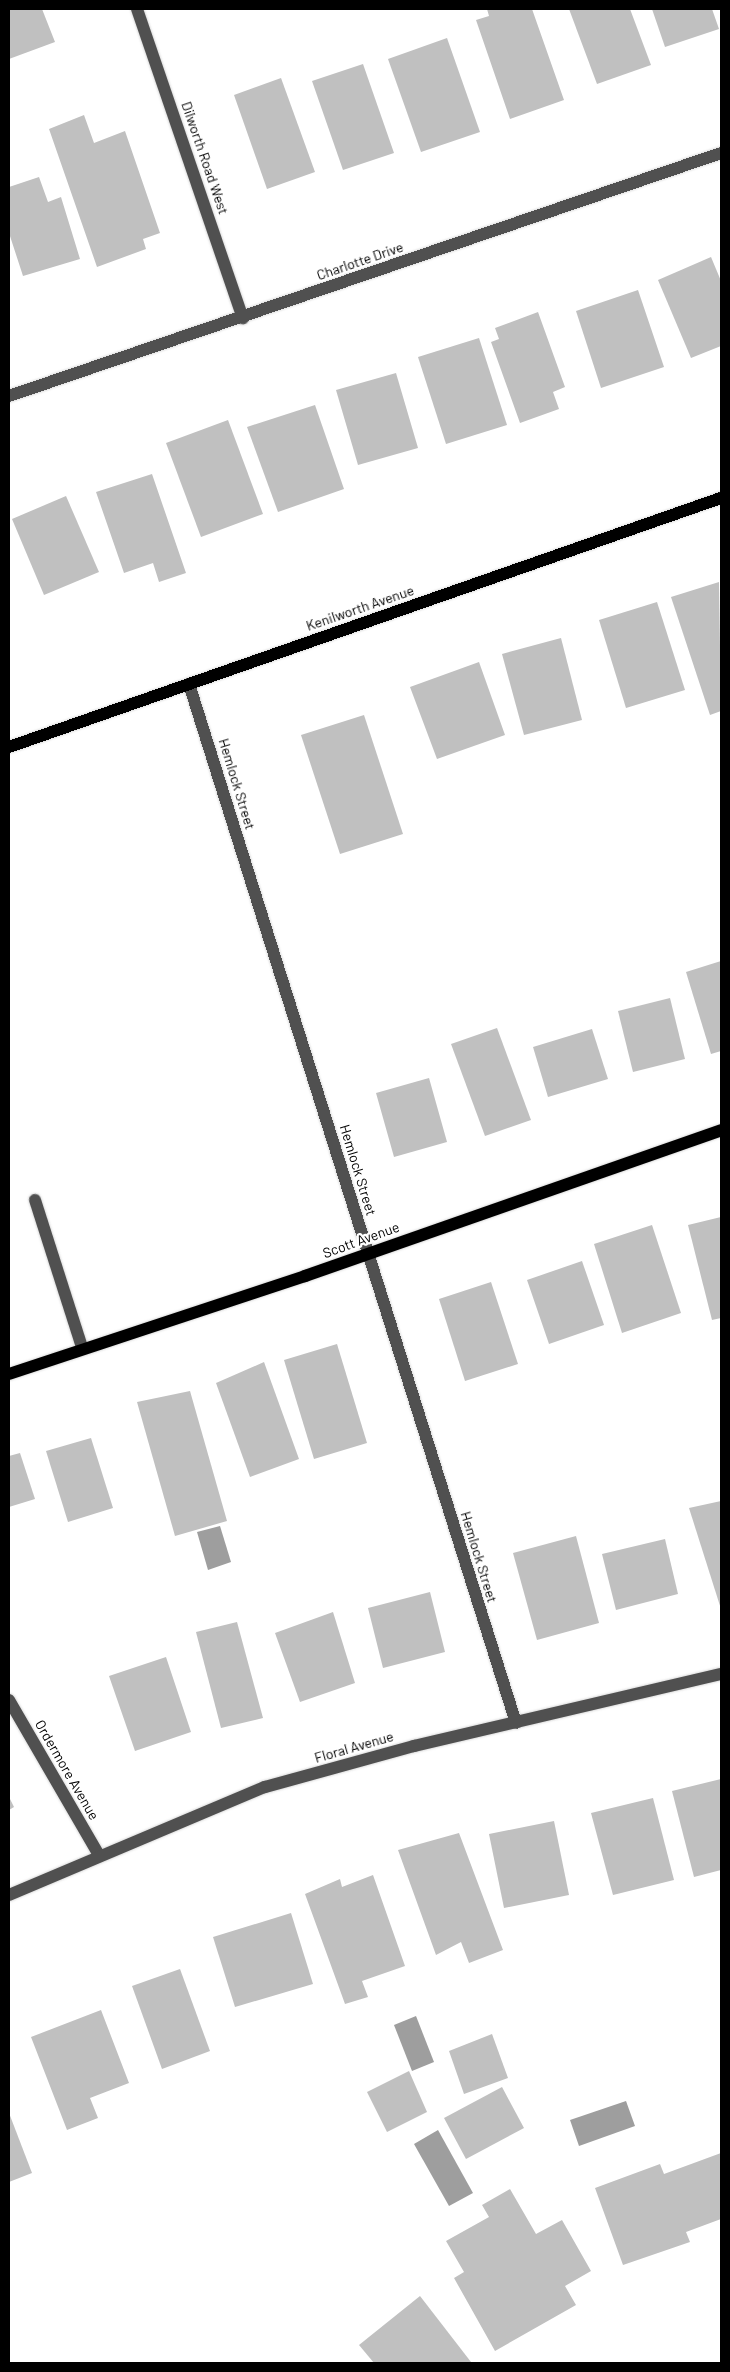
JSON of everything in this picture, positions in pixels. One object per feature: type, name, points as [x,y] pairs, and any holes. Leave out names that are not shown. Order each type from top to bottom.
[{"type":"main road","name":"Kenilworth Avenue","points":[[9,747],[721,498]]},
{"type":"main road","name":"Scott Avenue","points":[[9,1374],[368,1253],[721,1130]]},
{"type":"street","name":"Dilworth Road West","points":[[137,9],[243,318]]},
{"type":"street","name":"Charlotte Drive","points":[[9,396],[77,370],[243,318],[721,153]]},
{"type":"street","name":"Hemlock Street","points":[[189,684],[516,1724]]},
{"type":"street","points":[[35,1200],[82,1348]]},
{"type":"street","name":"Floral Avenue","points":[[9,1896],[99,1855],[265,1788],[414,1746],[516,1724],[721,1674]]},
{"type":"street","name":"Ordermore Avenue","points":[[9,1700],[99,1855]]},
{"type":"shaded area","points":[[220,1526],[231,1562],[208,1570],[197,1532]]},
{"type":"shaded area","points":[[416,2016],[434,2062],[412,2071],[394,2025]]},
{"type":"shaded area","points":[[626,2101],[635,2126],[579,2146],[570,2120]]},
{"type":"shaded area","points":[[438,2130],[473,2193],[449,2206],[414,2144]]},
{"type":"building","points":[[9,9],[42,9],[55,42],[9,59]]},
{"type":"building","points":[[487,9],[532,9],[564,100],[510,119],[476,20],[489,16]]},
{"type":"building","points":[[569,9],[630,9],[651,65],[597,84]]},
{"type":"building","points":[[652,9],[712,9],[719,29],[665,47]]},
{"type":"building","points":[[447,38],[480,132],[421,152],[388,59]]},
{"type":"building","points":[[363,64],[394,153],[343,170],[312,81]]},
{"type":"building","points":[[281,78],[315,172],[267,189],[234,95]]},
{"type":"building","points":[[84,115],[94,143],[125,131],[160,233],[143,239],[146,249],[97,267],[49,129]]},
{"type":"building","points":[[39,177],[48,202],[61,197],[80,259],[23,276],[9,233],[9,187]]},
{"type":"building","points":[[711,257],[721,281],[721,346],[691,358],[658,280]]},
{"type":"building","points":[[638,290],[664,367],[601,388],[576,311]]},
{"type":"building","points":[[538,312],[565,387],[553,392],[559,409],[520,423],[491,342],[499,339],[495,328]]},
{"type":"building","points":[[479,338],[507,425],[446,444],[418,357]]},
{"type":"building","points":[[396,373],[418,448],[358,465],[336,390]]},
{"type":"building","points":[[315,405],[344,489],[278,512],[247,427]]},
{"type":"building","points":[[228,420],[263,514],[201,537],[166,443]]},
{"type":"building","points":[[152,474],[186,573],[159,582],[153,563],[124,573],[96,492]]},
{"type":"building","points":[[66,496],[99,572],[44,595],[12,519]]},
{"type":"building","points":[[719,582],[721,711],[710,715],[671,597]]},
{"type":"building","points":[[657,602],[685,690],[626,708],[599,620]]},
{"type":"building","points":[[561,638],[582,720],[524,735],[502,654]]},
{"type":"building","points":[[479,662],[505,735],[437,759],[410,687]]},
{"type":"building","points":[[364,715],[403,834],[340,854],[301,735]]},
{"type":"building","points":[[721,961],[721,1051],[711,1054],[686,972]]},
{"type":"building","points":[[670,998],[685,1059],[633,1072],[618,1011]]},
{"type":"building","points":[[497,1028],[531,1120],[485,1136],[451,1044]]},
{"type":"building","points":[[592,1029],[608,1079],[548,1097],[533,1047]]},
{"type":"building","points":[[429,1078],[447,1142],[394,1157],[376,1093]]},
{"type":"building","points":[[721,1217],[721,1318],[712,1320],[688,1225]]},
{"type":"building","points":[[652,1225],[681,1313],[622,1333],[594,1244]]},
{"type":"building","points":[[582,1261],[604,1325],[549,1344],[527,1280]]},
{"type":"building","points":[[491,1282],[518,1364],[465,1381],[439,1299]]},
{"type":"building","points":[[337,1344],[367,1443],[314,1459],[284,1360]]},
{"type":"building","points":[[264,1362],[299,1459],[250,1477],[216,1383]]},
{"type":"building","points":[[190,1391],[227,1521],[175,1536],[137,1402]]},
{"type":"building","points":[[91,1438],[113,1508],[68,1522],[46,1451]]},
{"type":"building","points":[[20,1453],[35,1499],[9,1507],[9,1456]]},
{"type":"building","points":[[721,1501],[721,1609],[689,1508]]},
{"type":"building","points":[[576,1536],[599,1623],[537,1640],[513,1553]]},
{"type":"building","points":[[665,1539],[678,1594],[616,1610],[602,1554]]},
{"type":"building","points":[[430,1592],[445,1652],[383,1668],[368,1608]]},
{"type":"building","points":[[333,1612],[355,1683],[300,1702],[275,1633]]},
{"type":"building","points":[[237,1622],[263,1718],[221,1728],[196,1632]]},
{"type":"building","points":[[166,1657],[191,1732],[135,1751],[109,1676]]},
{"type":"building","points":[[721,1779],[721,1870],[694,1877],[672,1791]]},
{"type":"building","points":[[9,1797],[14,1807],[9,1810]]},
{"type":"building","points":[[653,1798],[674,1880],[613,1895],[591,1813]]},
{"type":"building","points":[[554,1821],[569,1895],[504,1908],[489,1834]]},
{"type":"building","points":[[459,1833],[503,1950],[469,1963],[461,1942],[436,1955],[398,1850]]},
{"type":"building","points":[[373,1875],[405,1966],[362,1981],[368,1997],[345,2004],[305,1894],[340,1879],[342,1887]]},
{"type":"building","points":[[291,1913],[313,1984],[235,2007],[213,1937]]},
{"type":"building","points":[[180,1969],[210,2051],[162,2069],[132,1986]]},
{"type":"building","points":[[101,2010],[129,2083],[90,2098],[98,2118],[67,2130],[31,2037]]},
{"type":"building","points":[[492,2034],[508,2078],[464,2094],[449,2051]]},
{"type":"building","points":[[409,2071],[427,2112],[387,2132],[367,2092]]},
{"type":"building","points":[[502,2087],[524,2128],[466,2159],[444,2118]]},
{"type":"building","points":[[9,2113],[32,2173],[9,2182]]},
{"type":"building","points":[[721,2153],[721,2219],[686,2232],[690,2242],[623,2265],[595,2188],[660,2164],[664,2174]]},
{"type":"building","points":[[510,2189],[536,2234],[562,2220],[591,2271],[565,2286],[576,2305],[495,2351],[454,2278],[464,2272],[446,2241],[489,2217],[482,2205]]},
{"type":"building","points":[[420,2296],[470,2363],[374,2363],[359,2345]]}]
